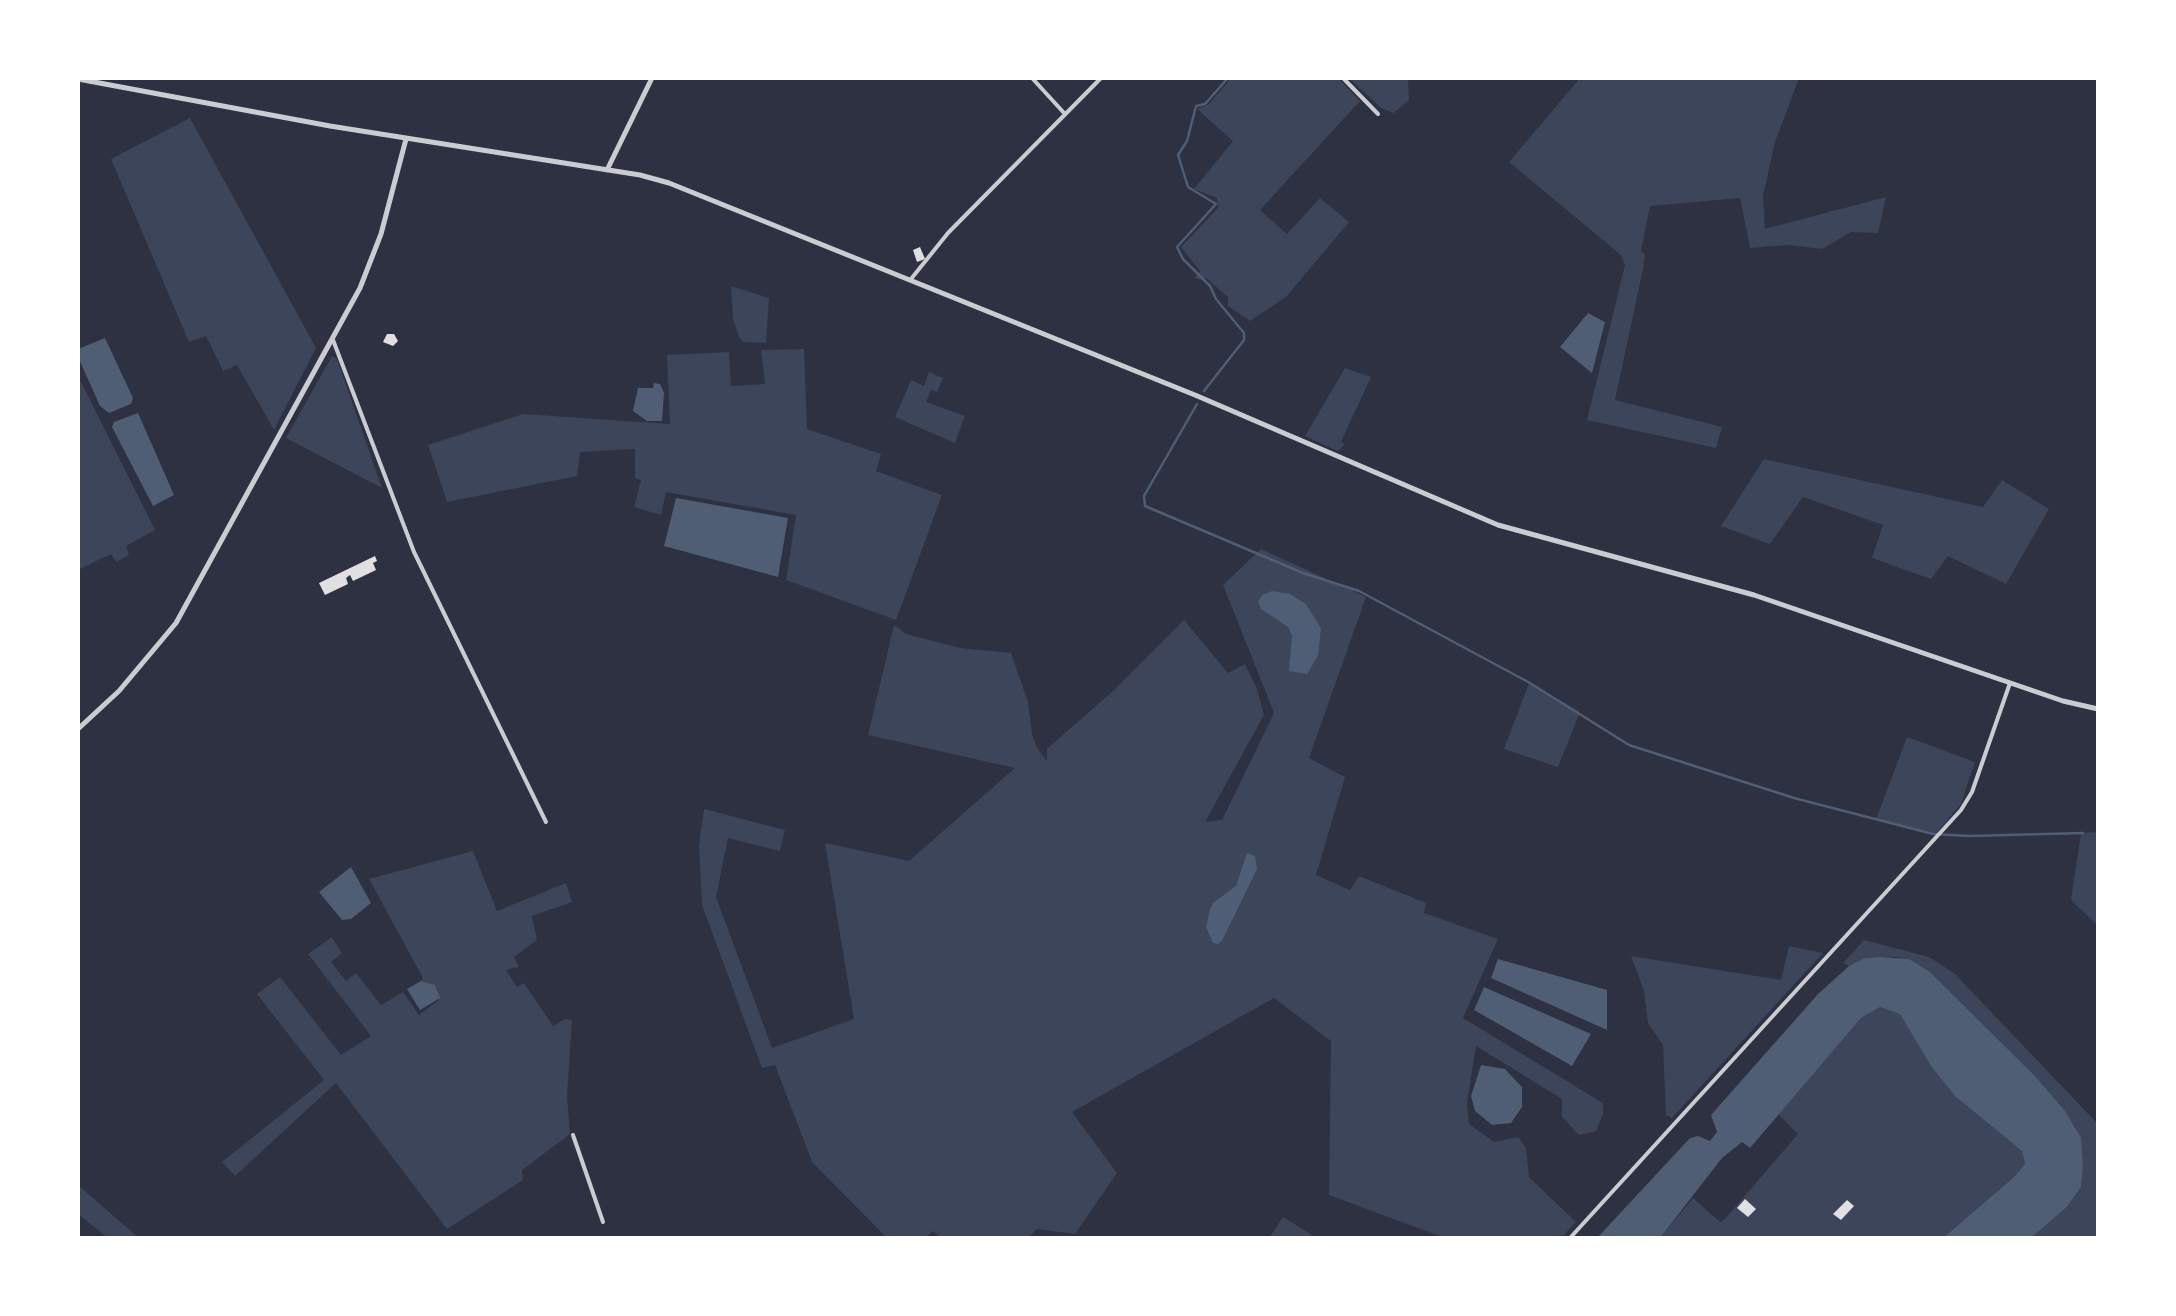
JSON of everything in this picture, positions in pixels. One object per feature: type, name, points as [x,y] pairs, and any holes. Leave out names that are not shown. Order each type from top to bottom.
[{"type":"street","points":[[607,170],[652,78]]},
{"type":"street","points":[[1032,78],[1065,114]]},
{"type":"street","points":[[911,278],[948,232],[1100,78]]},
{"type":"street","points":[[1344,78],[1378,114]]},
{"type":"street","points":[[78,79],[113,82],[406,139],[607,170],[694,191],[1195,394],[1498,525],[1754,595],[2098,710]]},
{"type":"street","points":[[78,729],[120,691],[176,624],[360,288],[381,234],[406,139]]},
{"type":"street","points":[[333,340],[414,552],[546,822]]},
{"type":"street","points":[[1570,1238],[1962,810],[2010,683]]},
{"type":"street","points":[[573,1134],[603,1222]]},
{"type":"shaded area","points":[[1231,78],[1338,78],[1360,101],[1260,210],[1287,234],[1320,198],[1349,222],[1286,297],[1250,321],[1228,306],[1228,297],[1206,278],[1195,278],[1200,271],[1181,247],[1218,208],[1217,198],[1194,189],[1233,141],[1197,109],[1209,104]]},
{"type":"shaded area","points":[[1349,78],[1408,78],[1409,100],[1394,113],[1381,108]]},
{"type":"shaded area","points":[[1580,78],[1799,78],[1775,142],[1763,196],[1765,229],[1886,197],[1878,233],[1851,232],[1822,249],[1788,245],[1750,248],[1740,198],[1650,206],[1641,251],[1645,254],[1643,269],[1615,400],[1722,427],[1716,448],[1587,420],[1625,265],[1621,255],[1509,162]]},
{"type":"shaded area","points":[[190,118],[316,348],[274,430],[237,365],[223,371],[206,336],[189,342],[111,159]]},
{"type":"shaded area","points":[[731,286],[769,298],[766,343],[743,342],[739,337],[733,319]]},
{"type":"shaded area","points":[[1588,313],[1605,322],[1592,373],[1560,347]]},
{"type":"shaded area","points":[[105,338],[133,398],[131,404],[109,413],[100,406],[78,357],[78,349]]},
{"type":"shaded area","points":[[804,349],[807,429],[881,454],[876,471],[942,495],[896,620],[786,580],[796,515],[666,492],[661,515],[634,507],[641,480],[635,478],[635,449],[580,452],[577,476],[447,502],[428,445],[523,414],[670,424],[667,355],[729,352],[731,386],[765,384],[761,350]]},
{"type":"shaded area","points":[[332,356],[337,359],[382,488],[286,438]]},
{"type":"shaded area","points":[[1345,368],[1371,377],[1341,442],[1345,444],[1338,451],[1305,436]]},
{"type":"shaded area","points":[[929,372],[943,378],[937,392],[931,390],[926,402],[965,416],[955,443],[895,417],[911,380],[924,386]]},
{"type":"shaded area","points":[[78,376],[155,530],[126,546],[129,555],[116,562],[111,554],[78,570]]},
{"type":"shaded area","points":[[654,383],[660,384],[664,393],[662,421],[647,421],[633,411],[638,388],[653,388]]},
{"type":"shaded area","points":[[138,413],[174,495],[153,506],[112,427],[114,422]]},
{"type":"shaded area","points":[[1764,459],[1983,507],[2002,480],[2049,509],[2006,584],[1948,556],[1931,579],[1872,558],[1883,525],[1803,497],[1770,544],[1721,526]]},
{"type":"shaded area","points":[[676,498],[788,518],[778,577],[664,546]]},
{"type":"shaded area","points":[[1261,549],[1366,597],[1309,758],[1345,777],[1316,875],[1350,890],[1359,876],[1426,903],[1424,913],[1498,939],[1463,1018],[1603,1103],[1603,1114],[1596,1131],[1579,1135],[1562,1117],[1562,1099],[1476,1046],[1467,1103],[1469,1124],[1494,1142],[1518,1137],[1526,1148],[1529,1177],[1576,1222],[1561,1238],[1445,1238],[1329,1195],[1331,1041],[1274,998],[1072,1112],[1117,1173],[1075,1234],[1037,1229],[1028,1238],[941,1238],[933,1231],[925,1238],[887,1238],[812,1162],[775,1065],[762,1068],[702,905],[699,846],[704,809],[785,830],[780,851],[728,838],[716,897],[772,1048],[854,1019],[825,843],[909,861],[1015,768],[868,735],[894,625],[906,634],[960,648],[1011,653],[1028,702],[1032,734],[1047,761],[1047,749],[1184,620],[1228,673],[1245,664],[1264,715],[1205,822],[1222,820],[1274,713],[1223,585]]},
{"type":"shaded area","points":[[1272,591],[1290,594],[1306,604],[1321,628],[1318,656],[1307,674],[1289,671],[1292,636],[1288,627],[1261,609],[1258,602],[1262,595]]},
{"type":"shaded area","points":[[1529,683],[1580,712],[1558,767],[1504,749]]},
{"type":"shaded area","points":[[1907,737],[1975,762],[1961,804],[1935,835],[1876,819]]},
{"type":"shaded area","points":[[2098,832],[2098,926],[2071,900],[2081,833]]},
{"type":"shaded area","points":[[473,851],[497,911],[566,883],[572,902],[532,916],[537,940],[514,957],[519,967],[506,970],[517,987],[524,983],[553,1026],[565,1019],[572,1020],[567,1096],[570,1134],[522,1170],[523,1180],[447,1229],[336,1083],[235,1176],[222,1162],[324,1080],[257,994],[280,977],[341,1055],[371,1036],[308,954],[332,937],[342,953],[331,962],[346,981],[356,973],[381,1005],[403,992],[419,1015],[439,1000],[436,986],[421,981],[423,978],[369,879]]},
{"type":"shaded area","points":[[1247,853],[1255,856],[1257,869],[1222,941],[1213,943],[1206,927],[1210,909],[1236,886]]},
{"type":"shaded area","points":[[351,867],[371,903],[351,919],[342,920],[319,892]]},
{"type":"shaded area","points":[[1864,940],[1929,957],[1954,973],[2098,1124],[2098,1238],[2031,1238],[2067,1207],[2081,1187],[2081,1137],[2075,1126],[2034,1075],[1929,971],[1909,959],[1896,957],[1865,958],[1849,966],[1843,963]]},
{"type":"shaded area","points":[[1789,946],[1823,953],[1672,1118],[1666,1115],[1663,1045],[1648,1023],[1644,991],[1631,956],[1781,980]]},
{"type":"shaded area","points":[[1865,958],[1909,959],[1929,971],[2065,1111],[2081,1137],[2083,1165],[2081,1187],[2067,1207],[2031,1238],[1943,1238],[2014,1177],[2025,1164],[2022,1151],[1955,1096],[1931,1066],[1900,1014],[1880,1007],[1861,1018],[1750,1148],[1742,1142],[1722,1158],[1660,1238],[1597,1238],[1690,1138],[1698,1136],[1710,1141],[1717,1132],[1711,1115],[1818,994],[1849,966]]},
{"type":"shaded area","points":[[1498,959],[1607,990],[1607,1030],[1491,978]]},
{"type":"shaded area","points":[[421,981],[435,985],[440,998],[420,1010],[407,989]]},
{"type":"shaded area","points":[[1484,987],[1591,1034],[1572,1066],[1474,1010]]},
{"type":"shaded area","points":[[1880,1007],[1900,1013],[1995,1128],[2022,1150],[2025,1164],[2014,1177],[1943,1238],[1660,1238],[1693,1198],[1720,1222],[1724,1220],[1798,1134],[1777,1113],[1861,1018]]},
{"type":"shaded area","points":[[1481,1065],[1505,1069],[1522,1087],[1522,1107],[1511,1123],[1492,1125],[1475,1111],[1471,1096]]},
{"type":"shaded area","points":[[78,1185],[139,1238],[108,1238],[78,1214]]},
{"type":"shaded area","points":[[1283,1217],[1317,1238],[1269,1238]]},
{"type":"building","points":[[920,247],[925,259],[917,262],[913,250]]},
{"type":"building","points":[[387,334],[394,334],[398,341],[393,346],[383,342]]},
{"type":"building","points":[[375,556],[376,570],[353,581],[350,575],[346,578],[348,584],[325,595],[319,583]]},
{"type":"building","points":[[1745,1199],[1756,1209],[1748,1217],[1737,1208]]},
{"type":"building","points":[[1847,1200],[1854,1206],[1841,1220],[1833,1214]]},
{"type":"waterway","points":[[1204,391],[1244,340],[1244,333],[1177,247],[1216,204],[1188,187],[1178,155],[1187,141],[1196,106],[1205,104],[1228,78]]},
{"type":"waterway","points":[[1197,404],[1144,496],[1145,506],[1303,573],[1359,591],[1530,683],[1629,745],[1794,798],[1933,834],[2083,833]]}]
